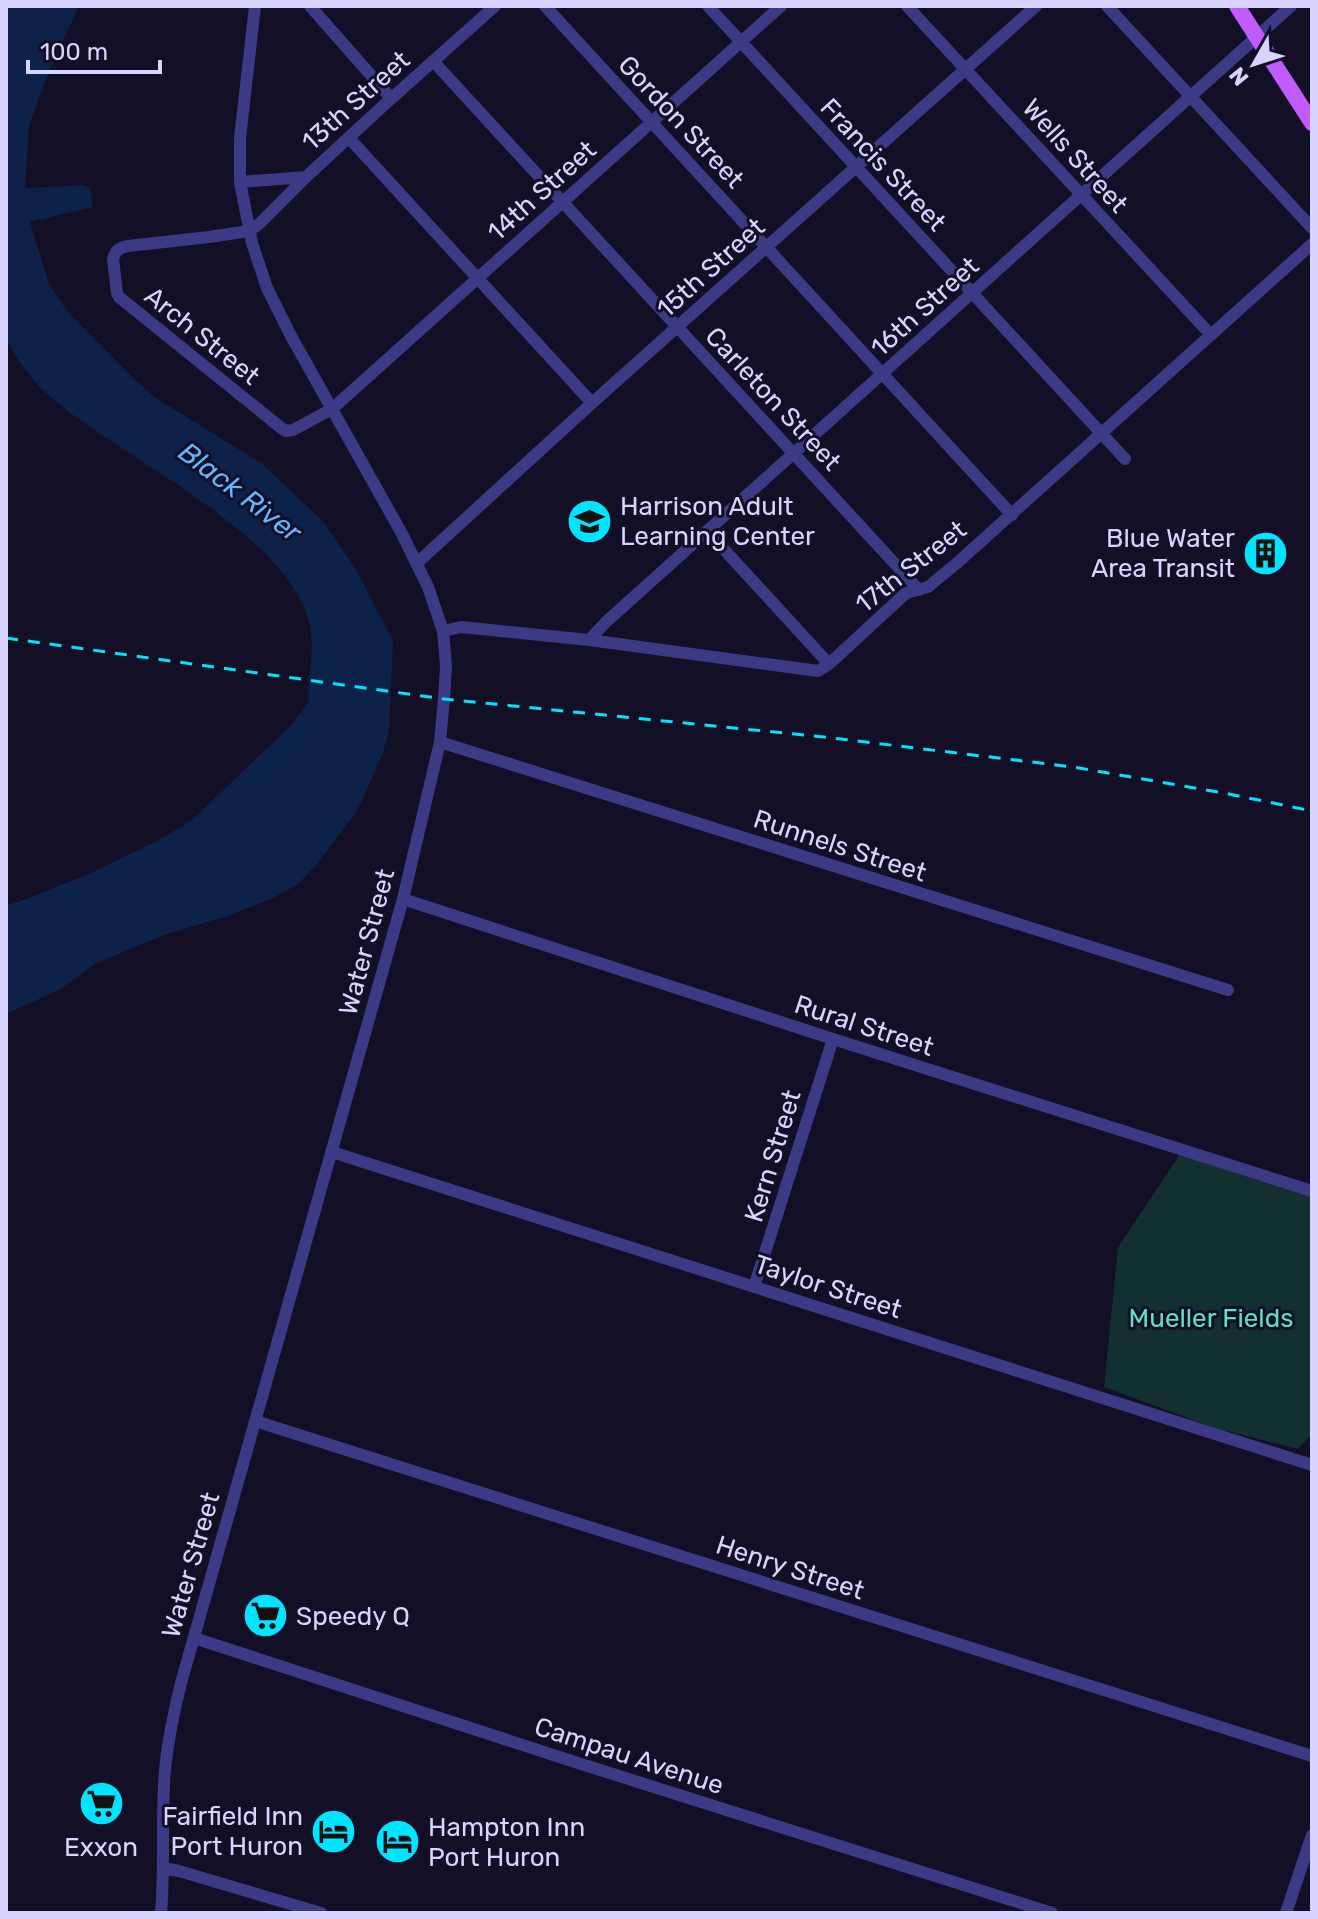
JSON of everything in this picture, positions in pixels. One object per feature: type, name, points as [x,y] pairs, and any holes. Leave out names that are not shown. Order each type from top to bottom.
[{"type":"main road","points":[[1237,6],[1312,123]]},
{"type":"street","name":"Water Street","points":[[161,1913],[165,1767],[172,1722],[403,899],[440,742],[446,666],[443,631],[417,563],[291,336],[258,264],[240,182],[240,138],[255,6]]},
{"type":"street","points":[[310,6],[391,98]]},
{"type":"street","name":"13th Street","points":[[249,231],[495,6]]},
{"type":"street","name":"Gordon Street","points":[[545,6],[1012,515]]},
{"type":"street","name":"Francis Street","points":[[708,6],[1125,459]]},
{"type":"street","name":"14th Street","points":[[332,409],[781,6]]},
{"type":"street","name":"Wells Street","points":[[907,6],[1211,335]]},
{"type":"street","name":"15th Street","points":[[417,563],[1036,6]]},
{"type":"street","points":[[1107,6],[1312,228]]},
{"type":"street","name":"16th Street","points":[[589,640],[1291,6]]},
{"type":"street","name":"Carleton Street","points":[[433,61],[919,590]]},
{"type":"street","points":[[349,138],[592,403]]},
{"type":"street","points":[[240,182],[306,177]]},
{"type":"street","name":"Arch Street","points":[[249,231],[122,247],[114,253],[113,259],[117,293],[130,307],[286,431],[332,409]]},
{"type":"street","name":"17th Street","points":[[829,664],[906,593],[928,587],[938,580],[1312,244]]},
{"type":"street","points":[[443,631],[461,627],[589,640],[812,671],[829,664],[708,532]]},
{"type":"street","name":"Runnels Street","points":[[440,742],[1228,990]]},
{"type":"street","name":"Rural Street","points":[[403,899],[1312,1191]]},
{"type":"street","name":"Kern Street","points":[[754,1287],[833,1039]]},
{"type":"street","name":"Taylor Street","points":[[332,1152],[1312,1465]]},
{"type":"street","name":"Henry Street","points":[[255,1421],[1312,1756]]},
{"type":"street","name":"Campau Avenue","points":[[194,1638],[1052,1913]]},
{"type":"street","points":[[1286,1913],[1312,1835]]},
{"type":"street","points":[[164,1868],[321,1913]]},
{"type":"green space","name":"Mueller Fields","points":[[1180,1154],[1312,1195],[1312,1434],[1298,1449],[1215,1428],[1104,1387],[1118,1247]]},
{"type":"water","name":"Black River","points":[[6,6],[79,6],[29,125],[25,188],[83,185],[90,188],[93,207],[30,222],[49,284],[67,311],[156,398],[261,463],[323,521],[358,573],[393,641],[389,732],[382,755],[357,811],[319,862],[297,885],[271,899],[164,935],[95,964],[59,990],[6,1014],[6,905],[93,872],[191,821],[290,726],[309,701],[312,642],[309,622],[293,588],[267,556],[195,497],[46,393],[29,375],[6,340]]},
{"type":"railway","points":[[6,638],[444,699],[824,737],[1073,767],[1312,811]]},
{"type":"place","name":"Harrison Adult Learning Center","points":[[589,521]]},
{"type":"place","name":"Blue Water Area Transit","points":[[1266,553]]},
{"type":"place","name":"Speedy Q","points":[[265,1616]]},
{"type":"place","name":"Exxon","points":[[101,1804]]},
{"type":"place","name":"Fairfield Inn Port Huron","points":[[334,1831]]},
{"type":"place","name":"Hampton Inn Port Huron","points":[[397,1842]]}]
